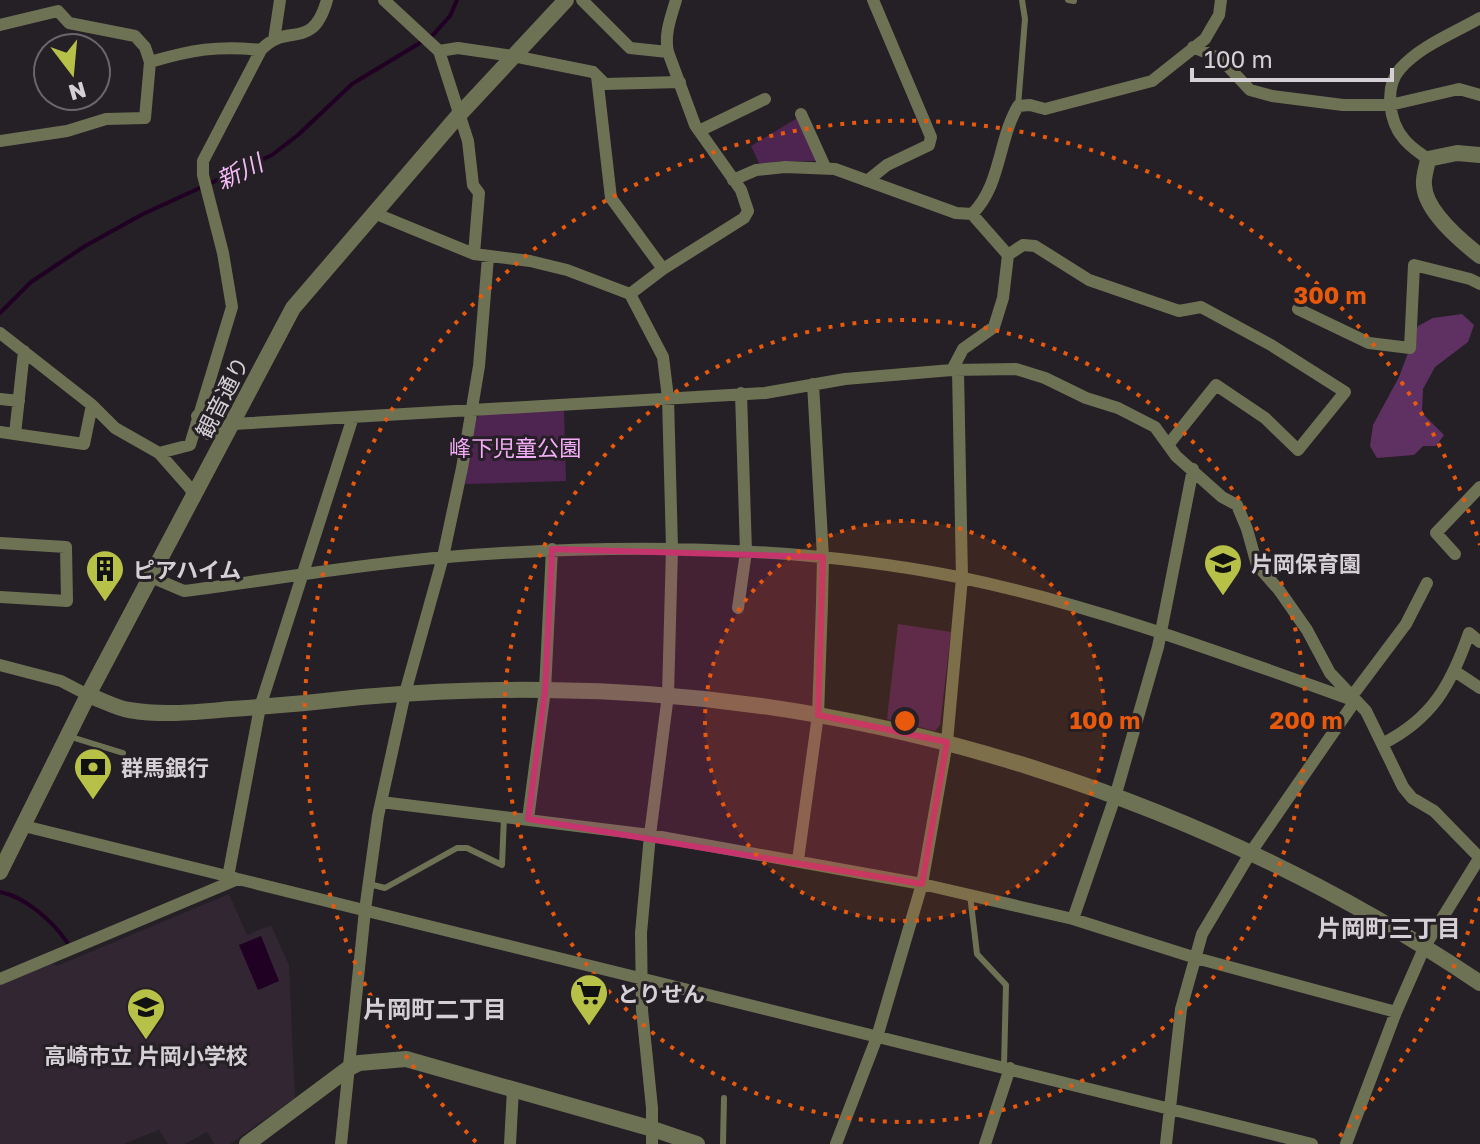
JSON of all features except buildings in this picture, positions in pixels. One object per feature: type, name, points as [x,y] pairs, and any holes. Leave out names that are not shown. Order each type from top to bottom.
[{"type":"street","points":[[274,40],[280,0]]},
{"type":"street","points":[[159,453],[190,445],[232,307],[223,253],[203,175],[203,161],[261,50],[274,40],[316,27],[327,0]]},
{"type":"street","points":[[341,1144],[365,910],[381,802],[405,693],[443,557],[479,366],[479,193],[473,185],[468,141],[438,50],[384,0]]},
{"type":"street","name":"観音通り","points":[[0,872],[88,695],[293,308],[458,116],[566,0]]},
{"type":"street","points":[[582,0],[630,48],[668,52]]},
{"type":"street","points":[[630,294],[747,215],[746,201],[699,131],[668,52],[668,28],[676,0]]},
{"type":"street","points":[[867,181],[887,165],[929,145],[931,137],[873,0]]},
{"type":"street","points":[[972,214],[981,206],[989,191],[1010,119],[1018,106],[1045,109],[1152,81],[1205,39],[1219,15],[1221,0]]},
{"type":"street","points":[[0,25],[58,11],[69,23],[135,36],[145,47],[150,62],[145,118],[106,119],[67,131],[0,141]]},
{"type":"street","points":[[1428,159],[1401,136],[1389,94],[1398,71],[1435,43],[1480,18]]},
{"type":"street","points":[[150,62],[197,49],[229,46],[261,50]]},
{"type":"street","points":[[1193,47],[1221,59],[1250,90],[1343,105],[1390,105],[1459,89],[1480,95]]},
{"type":"street","points":[[438,50],[458,48],[593,72],[605,84],[680,82]]},
{"type":"street","points":[[597,76],[611,198],[663,269]]},
{"type":"street","points":[[699,131],[765,99]]},
{"type":"street","points":[[801,114],[825,167]]},
{"type":"street","points":[[1428,159],[1457,153],[1480,155]]},
{"type":"street","points":[[1428,159],[1423,187],[1431,205],[1452,233],[1480,256]]},
{"type":"street","points":[[733,180],[756,170],[825,167],[956,213],[972,214],[1008,255],[1003,298],[994,327],[963,349],[955,370],[962,578],[947,742],[922,884],[877,1037],[836,1144]]},
{"type":"street","points":[[374,213],[481,256],[530,261],[567,270],[630,294],[663,357],[668,398],[672,548],[668,695],[643,909],[642,979],[653,1136]]},
{"type":"street","points":[[1008,255],[1023,245],[1035,246],[1089,280],[1179,311],[1201,307],[1271,345],[1345,392],[1298,450],[1265,418],[1216,385],[1168,445]]},
{"type":"street","points":[[1298,309],[1369,343],[1410,348],[1414,265],[1480,284]]},
{"type":"street","points":[[0,333],[92,405],[115,428],[159,453],[195,497]]},
{"type":"street","points":[[15,434],[24,351]]},
{"type":"street","points":[[197,416],[208,434],[222,431],[233,424],[771,392],[845,379],[955,370],[1016,369],[1118,408],[1155,427],[1176,456],[1222,497],[1237,505],[1257,565],[1307,630],[1330,673],[1366,711],[1403,787],[1412,798],[1434,811],[1480,858],[1425,946],[1396,1012],[1346,1144]]},
{"type":"street","points":[[798,860],[818,715],[823,557],[813,384]]},
{"type":"street","points":[[738,608],[746,552],[741,393]]},
{"type":"street","points":[[0,399],[19,401]]},
{"type":"street","points":[[0,432],[84,444],[92,405]]},
{"type":"street","points":[[233,878],[260,707],[353,417]]},
{"type":"street","points":[[1073,919],[1115,797],[1162,632],[1193,469]]},
{"type":"street","points":[[1455,554],[1436,533],[1480,487]]},
{"type":"street","points":[[0,543],[66,547],[67,601],[0,597]]},
{"type":"street","points":[[151,577],[184,591],[443,557],[552,549],[672,548],[823,557],[962,578],[1103,613],[1353,698]]},
{"type":"street","points":[[528,819],[545,690],[552,549]]},
{"type":"street","points":[[1166,1144],[1181,1009],[1202,934],[1251,852],[1406,624],[1427,583]]},
{"type":"street","points":[[1382,744],[1406,732],[1424,717],[1456,672],[1469,633],[1480,642]]},
{"type":"street","points":[[0,665],[61,681],[126,710],[171,714],[405,693],[545,690],[668,695],[818,715],[947,742],[1115,797],[1251,852],[1425,946],[1480,983]]},
{"type":"street","points":[[1456,672],[1480,688]]},
{"type":"street","points":[[381,802],[650,835],[922,884],[1073,919],[1196,958],[1396,1012]]},
{"type":"street","points":[[24,826],[1312,1144]]},
{"type":"street","points":[[0,979],[233,878]]},
{"type":"street","points":[[247,1144],[349,1068],[359,1063],[406,1059],[513,1089],[653,1136],[697,1144]]},
{"type":"street","points":[[985,1144],[1007,1067]]},
{"type":"street","points":[[510,1144],[513,1089]]},
{"type":"lane","points":[[1018,106],[1025,19],[1022,0]]},
{"type":"lane","points":[[1068,0],[1074,1]]},
{"type":"lane","points":[[68,736],[123,753]]},
{"type":"lane","points":[[369,884],[385,888],[457,848],[467,848],[502,865],[504,817]]},
{"type":"lane","points":[[970,895],[977,954],[1006,985],[1007,1067]]},
{"type":"lane","points":[[723,1144],[724,1098]]},
{"type":"highlighted area","points":[[552,549],[823,557],[818,715],[947,742],[922,884],[528,819],[545,690]]},
{"type":"shaded area","points":[[1462,314],[1474,325],[1468,342],[1435,367],[1423,389],[1422,413],[1444,435],[1436,446],[1423,446],[1414,455],[1377,458],[1370,446],[1373,425],[1399,377],[1418,326],[1433,318]]},
{"type":"shaded area","name":"高崎市立 片岡小学校","points":[[229,894],[247,935],[271,925],[289,965],[295,1098],[230,1144],[214,1144],[207,1132],[185,1144],[168,1144],[159,1130],[124,1144],[0,1144],[0,984],[53,963],[57,966]]},
{"type":"shaded area","points":[[261,936],[279,981],[258,990],[239,945]]},
{"type":"green space","points":[[799,117],[816,161],[780,161],[760,165],[751,146]]},
{"type":"green space","name":"峰下児童公園","points":[[564,411],[566,481],[465,484],[475,419],[481,414]]},
{"type":"green space","points":[[898,624],[951,632],[940,725],[935,731],[887,719]]},
{"type":"waterway","name":"新川","points":[[0,313],[31,282],[85,246],[143,214],[272,155],[352,84],[433,35],[450,16],[457,0]]},
{"type":"waterway","points":[[0,892],[38,911],[67,942]]},
{"type":"place","name":"片岡保育園","points":[[1223,597]]},
{"type":"place","name":"ピアハイム","points":[[105,603]]},
{"type":"place","name":"群馬銀行","points":[[93,801]]},
{"type":"place","name":"とりせん","points":[[589,1027]]},
{"type":"place","name":"高崎市立 片岡小学校","points":[[146,1041]]},
{"type":"district","name":"片岡町三丁目","points":[[1389,927]]},
{"type":"district","name":"片岡町二丁目","points":[[435,1008]]}]
